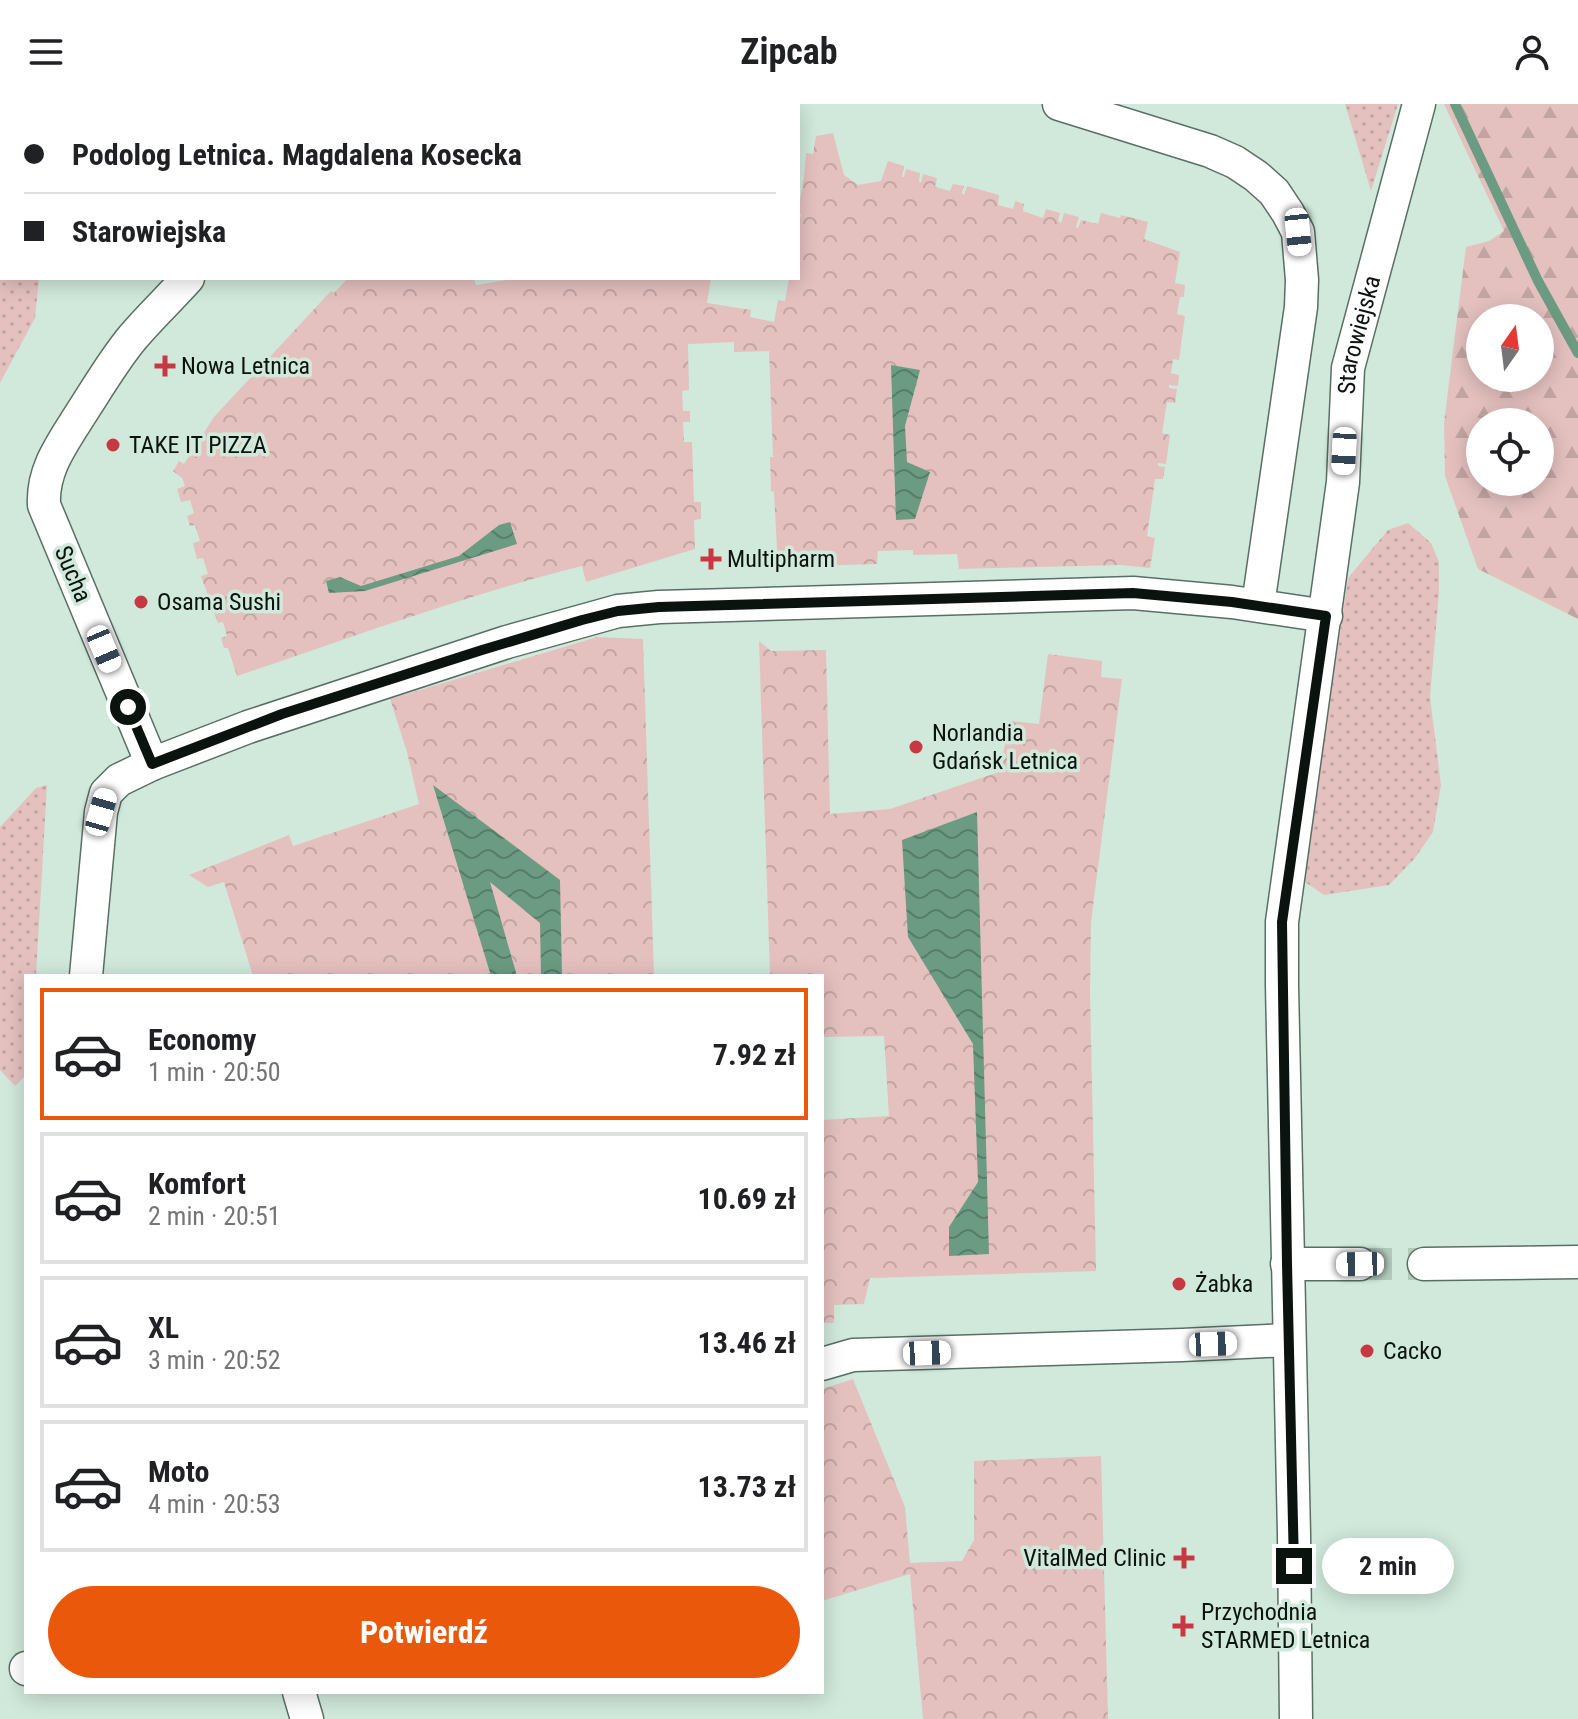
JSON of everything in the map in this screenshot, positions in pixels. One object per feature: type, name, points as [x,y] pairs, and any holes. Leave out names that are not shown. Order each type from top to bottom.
[{"type":"street","points":[[1059,104],[1184,142],[1235,162],[1274,192],[1298,232],[1302,280],[1299,319],[1258,605]]},
{"type":"street","name":"Starowiejska","points":[[1296,1719],[1282,922],[1343,482],[1348,368],[1419,104]]},
{"type":"street","name":"Sucha","points":[[152,764],[44,505],[43,490],[57,451],[106,375],[131,339],[186,280]]},
{"type":"street","points":[[86,974],[101,812],[106,793],[119,780],[152,764],[282,714],[507,642],[618,611],[675,606],[1133,593],[1258,605],[1326,616]]},
{"type":"street","points":[[1424,1264],[1578,1262]]},
{"type":"street","points":[[1287,1264],[1360,1264]]},
{"type":"street","points":[[824,1363],[853,1355],[1289,1340]]},
{"type":"street","points":[[300,1694],[307,1719]]},
{"type":"green space","points":[[1345,104],[1398,104],[1371,191]]},
{"type":"green space","points":[[1444,104],[1578,104],[1578,619],[1478,569],[1445,476],[1444,423],[1466,247],[1489,241],[1504,231]]},
{"type":"green space","points":[[833,133],[844,175],[858,185],[881,181],[888,161],[904,166],[902,177],[906,169],[920,173],[919,182],[923,174],[937,178],[935,187],[950,191],[953,184],[964,186],[964,195],[967,186],[999,195],[998,205],[1013,209],[1015,201],[1024,204],[1023,211],[1043,218],[1046,209],[1060,213],[1058,221],[1061,223],[1064,213],[1079,217],[1078,228],[1081,220],[1098,224],[1101,213],[1148,222],[1144,239],[1180,252],[1175,283],[1185,285],[1177,314],[1185,316],[1179,360],[1173,359],[1171,373],[1179,375],[1178,386],[1169,385],[1169,388],[1177,389],[1175,403],[1167,402],[1162,433],[1170,435],[1166,464],[1158,463],[1158,466],[1165,467],[1163,479],[1155,479],[1147,536],[1155,538],[1150,568],[1121,565],[959,569],[957,554],[913,555],[913,550],[878,551],[877,564],[778,567],[774,492],[771,491],[770,457],[773,457],[769,351],[734,352],[734,342],[688,344],[689,390],[682,391],[683,411],[690,411],[690,422],[683,422],[684,442],[692,442],[694,502],[701,502],[701,519],[694,520],[695,549],[586,582],[582,566],[538,577],[237,676],[228,648],[224,648],[221,638],[227,636],[223,622],[218,623],[201,576],[208,574],[203,558],[197,559],[193,543],[200,541],[195,525],[190,526],[187,516],[194,513],[190,500],[181,502],[177,489],[185,486],[182,478],[173,471],[179,461],[184,464],[214,417],[331,291],[334,293],[346,280],[475,280],[476,285],[507,280],[711,280],[707,303],[751,310],[750,317],[774,322],[778,300],[785,301],[789,280],[800,280],[800,200],[806,153],[813,154],[816,136]]},
{"type":"green space","points":[[0,280],[39,280],[35,318],[0,383]]},
{"type":"green space","points":[[1408,523],[1431,543],[1439,562],[1430,697],[1441,785],[1433,832],[1415,858],[1389,885],[1324,895],[1305,882],[1348,578],[1388,530]]},
{"type":"green space","points":[[597,637],[643,639],[654,974],[252,974],[224,882],[208,887],[189,875],[289,835],[293,846],[419,804],[390,699]]},
{"type":"green space","points":[[759,641],[771,651],[826,650],[830,814],[890,809],[999,772],[1010,721],[1039,724],[1048,654],[1102,661],[1101,677],[1122,679],[1091,922],[1096,1271],[870,1278],[864,1304],[834,1305],[834,1323],[824,1323],[824,1120],[889,1116],[884,1036],[824,1037],[824,974],[770,974]]},
{"type":"green space","points":[[47,785],[36,974],[24,974],[24,1077],[15,1086],[0,1070],[0,827],[36,788]]},
{"type":"green space","points":[[853,1379],[905,1507],[910,1563],[962,1561],[974,1540],[974,1461],[1101,1456],[1108,1719],[923,1719],[910,1574],[824,1600],[824,1388]]},
{"type":"water","points":[[891,365],[920,370],[905,426],[907,462],[930,472],[915,519],[896,520]]},
{"type":"water","points":[[510,522],[517,544],[365,591],[329,593],[326,581],[340,577],[361,586],[459,556],[499,525]]},
{"type":"water","points":[[433,785],[560,880],[562,974],[541,974],[540,923],[490,882],[516,974],[490,974]]},
{"type":"water","points":[[977,812],[989,1254],[949,1256],[949,1227],[978,1182],[973,1044],[908,937],[902,840]]},
{"type":"waterway","points":[[1455,104],[1538,281],[1578,353]]},
{"type":"tunnel","points":[[1360,1264],[1424,1264]]},
{"type":"place","name":"Nowa Letnica","points":[[165,366]]},
{"type":"place","name":"TAKE IT PIZZA","points":[[113,445]]},
{"type":"place","name":"Multipharm","points":[[711,559]]},
{"type":"place","name":"Osama Sushi","points":[[141,602]]},
{"type":"place","name":"Norlandia Gdańsk Letnica","points":[[916,747]]},
{"type":"place","name":"Żabka","points":[[1179,1284]]},
{"type":"place","name":"Cacko","points":[[1367,1351]]},
{"type":"place","name":"VitalMed Clinic","points":[[1184,1558]]},
{"type":"place","name":"Przychodnia STARMED Letnica","points":[[1183,1626]]},
{"type":"route","points":[[128,707],[152,764],[282,714],[482,650],[618,611],[659,607],[1133,593],[1232,602],[1326,616],[1282,922],[1294,1566]]}]
